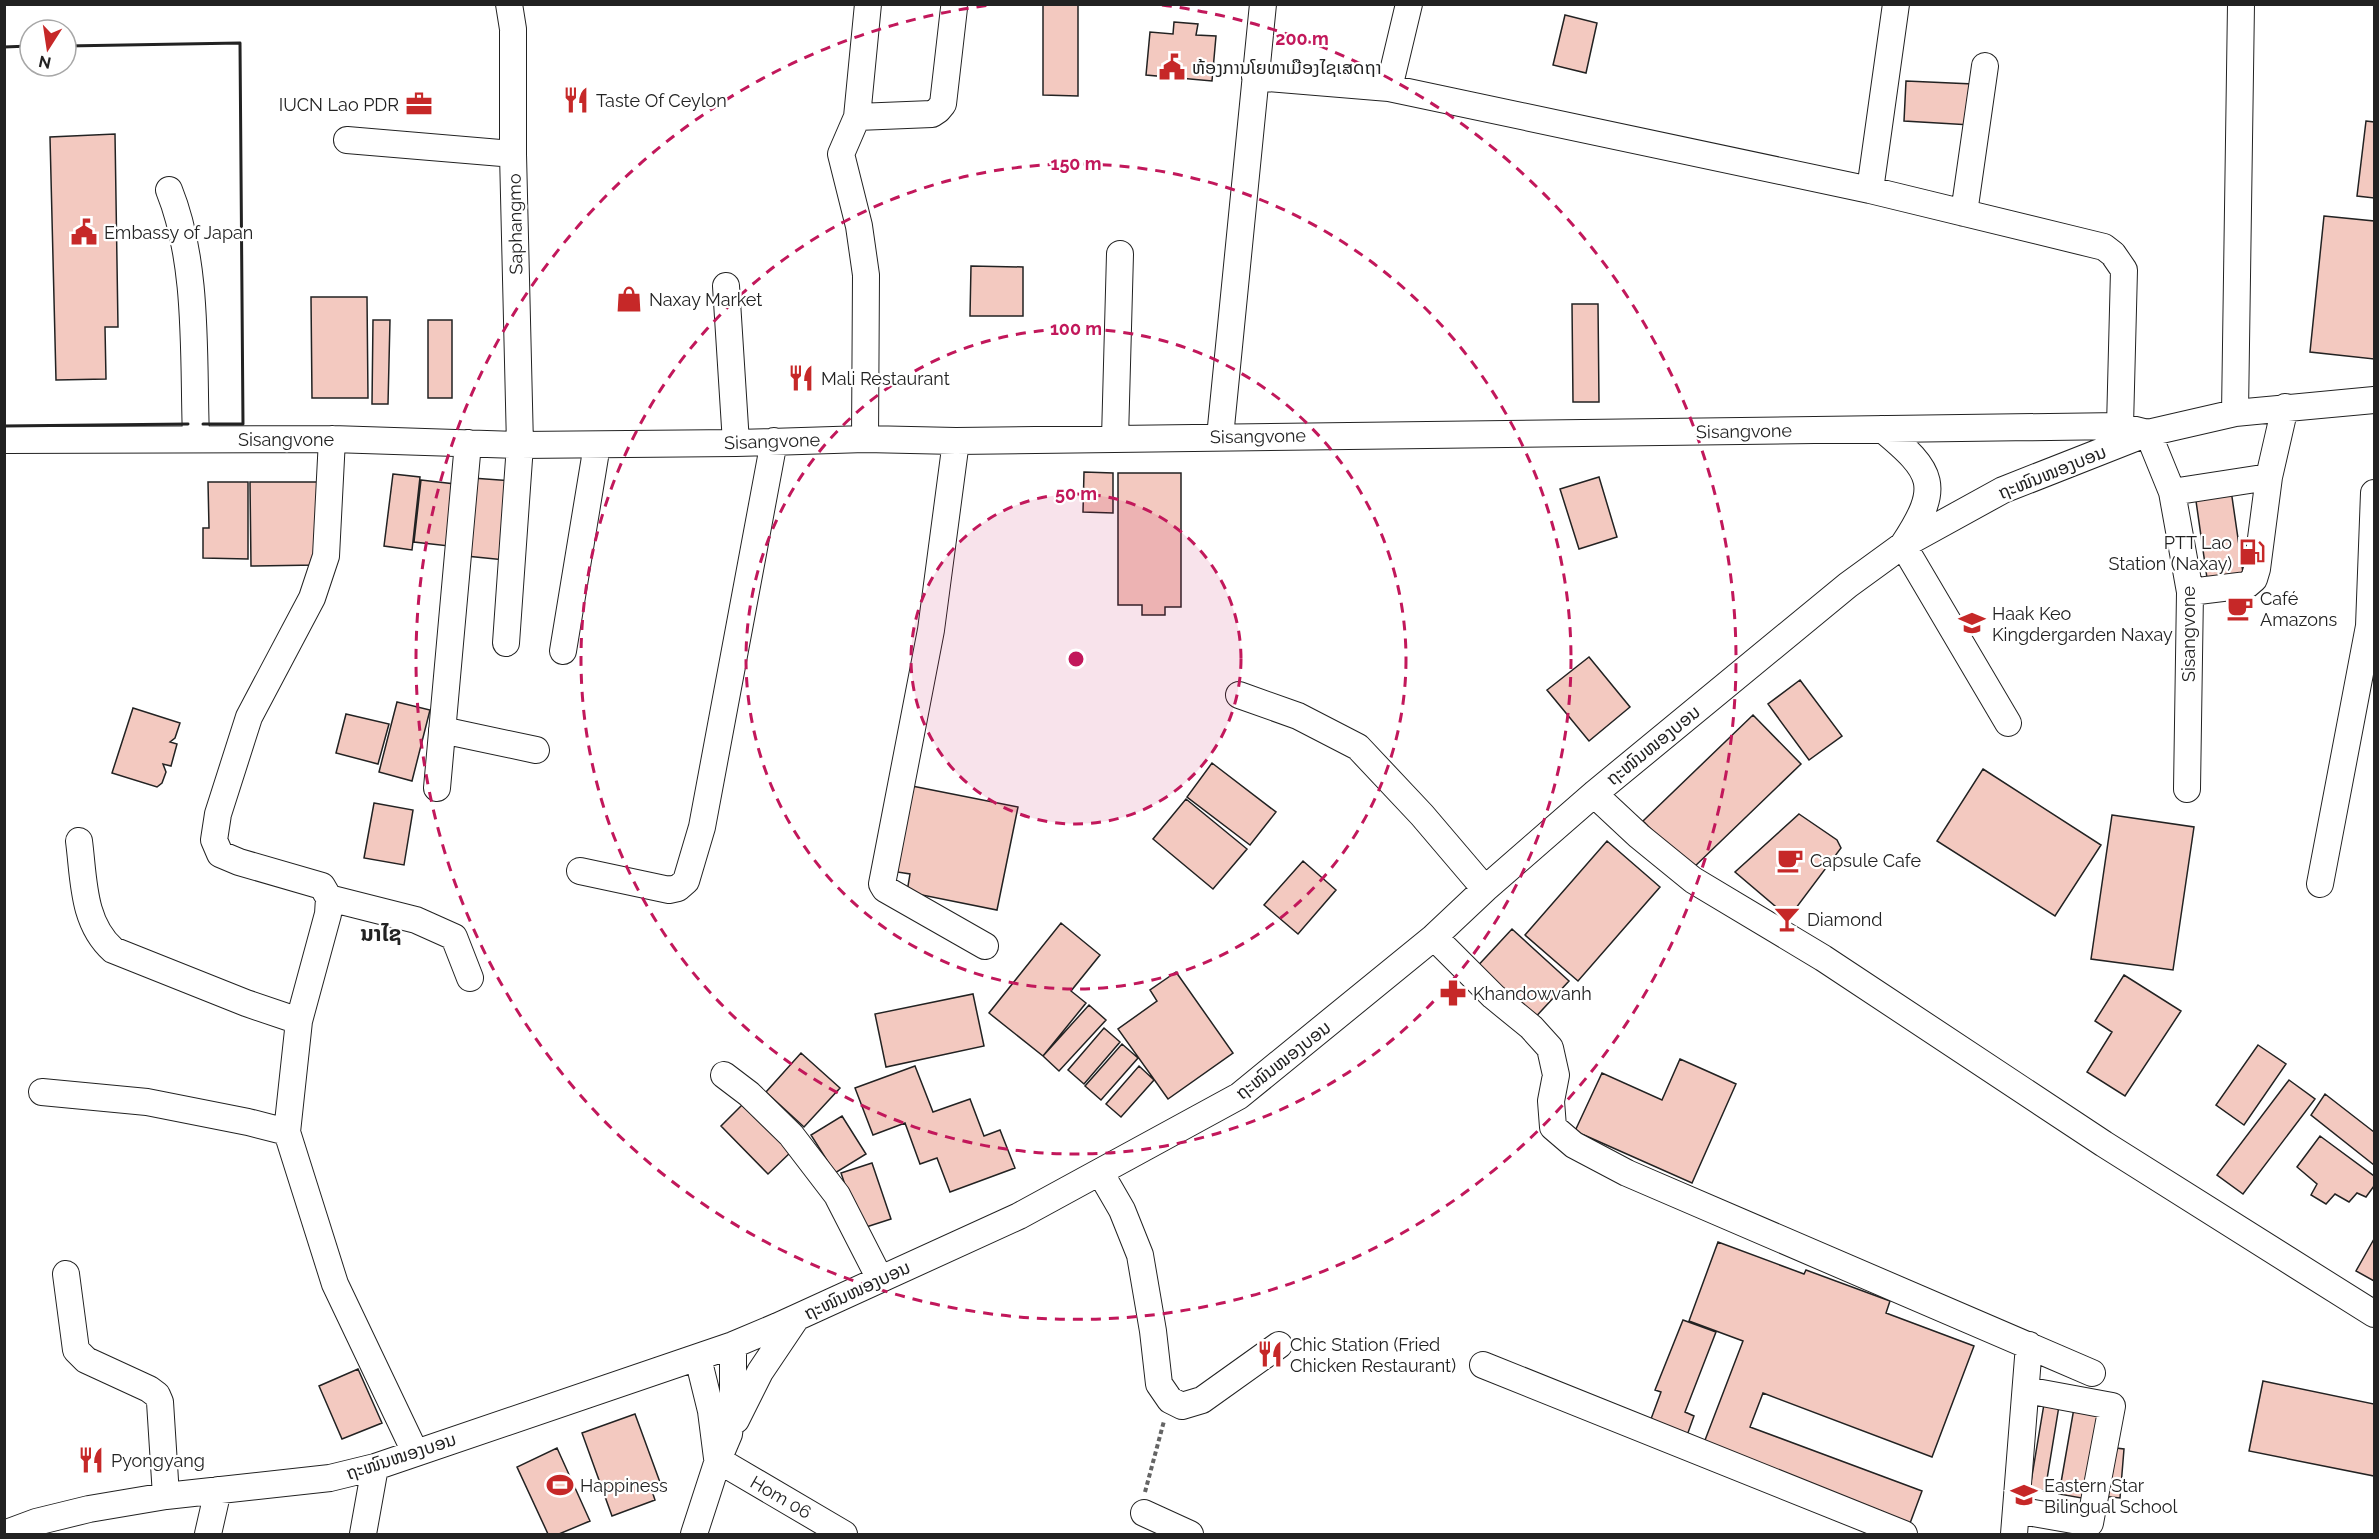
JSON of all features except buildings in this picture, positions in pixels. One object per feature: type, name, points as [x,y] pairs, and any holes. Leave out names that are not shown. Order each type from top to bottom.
[{"type":"street","name":"Saphangmo","points":[[506,642],[520,445],[513,154],[513,29],[509,4]]},
{"type":"street","points":[[865,439],[866,275],[859,226],[842,154],[857,117],[868,4]]},
{"type":"street","points":[[1220,437],[1263,4]]},
{"type":"street","points":[[1389,88],[1409,4]]},
{"type":"street","points":[[1870,190],[1896,4]]},
{"type":"street","points":[[2235,413],[2241,4]]},
{"type":"street","points":[[857,117],[932,114],[938,110],[942,104],[954,8]]},
{"type":"street","points":[[1964,213],[1985,66]]},
{"type":"street","points":[[1254,77],[1389,88],[1870,190],[2104,247],[2124,270],[2120,426]]},
{"type":"street","points":[[347,140],[513,154]]},
{"type":"street","points":[[169,190],[180,217],[190,282],[196,438]]},
{"type":"street","points":[[1115,438],[1120,254]]},
{"type":"street","points":[[726,286],[736,443]]},
{"type":"street","name":"ຖະໜົນໜອງບອນ","points":[[4,1534],[36,1522],[89,1509],[166,1496],[330,1478],[375,1467],[733,1345],[796,1319],[1019,1215],[1239,1096],[1434,937],[1485,889],[1594,794],[1848,585],[1903,545],[2003,490],[2148,433],[2235,413],[2374,400]]},
{"type":"street","points":[[2190,592],[2247,585],[2254,579],[2269,477],[2285,407]]},
{"type":"street","name":"Sisangvone","points":[[4,440],[332,439],[597,445],[865,439],[956,441],[2120,426],[2148,433],[2172,492],[2190,592],[2187,789]]},
{"type":"street","points":[[1882,429],[1911,453],[1926,473],[1927,496],[1918,522],[1903,545],[2008,723]]},
{"type":"street","points":[[332,439],[326,556],[312,598],[249,717],[218,814],[214,840],[219,854],[322,886],[329,898],[328,914],[299,1021],[287,1132],[335,1284],[415,1452]]},
{"type":"street","points":[[580,871],[669,890],[678,888],[686,881],[702,827],[774,441]]},
{"type":"street","points":[[956,441],[931,630],[882,884],[885,889],[985,946]]},
{"type":"street","points":[[436,788],[468,443]]},
{"type":"street","points":[[563,651],[597,445]]},
{"type":"street","points":[[2172,492],[2269,477]]},
{"type":"street","points":[[2320,884],[2369,626],[2374,493]]},
{"type":"street","points":[[1239,695],[1298,716],[1358,747],[1422,814],[1485,889]]},
{"type":"street","points":[[442,730],[536,750]]},
{"type":"street","points":[[1594,794],[1693,880],[1823,958],[2104,1144],[2374,1314]]},
{"type":"street","points":[[79,841],[87,910],[102,941],[112,950],[246,1004],[299,1021]]},
{"type":"street","points":[[329,898],[416,920],[454,938],[470,978]]},
{"type":"street","points":[[1434,937],[1492,996],[1531,1027],[1550,1048],[1556,1075],[1551,1101],[1553,1127],[1574,1144],[1627,1173],[2092,1373]]},
{"type":"street","points":[[724,1075],[749,1094],[791,1135],[837,1195],[880,1279]]},
{"type":"street","points":[[42,1092],[147,1102],[287,1132]]},
{"type":"street","points":[[1100,1172],[1122,1210],[1140,1255],[1154,1332],[1159,1384],[1170,1400],[1182,1406],[1202,1400],[1279,1346]]},
{"type":"street","points":[[66,1274],[76,1350],[86,1360],[149,1389],[157,1395],[160,1402],[166,1496]]},
{"type":"street","points":[[694,1534],[729,1434],[760,1372],[796,1319]]},
{"type":"street","points":[[729,1434],[733,1402],[733,1345]]},
{"type":"street","points":[[2026,1390],[2112,1406],[2090,1523],[2015,1522],[2029,1346]]},
{"type":"street","points":[[698,1358],[711,1411],[718,1460]]},
{"type":"street","points":[[1483,1365],[1904,1534]]},
{"type":"street","name":"Hom 06","points":[[718,1460],[844,1534]]},
{"type":"street","points":[[363,1534],[375,1467]]},
{"type":"street","points":[[208,1534],[218,1490]]},
{"type":"street","points":[[1144,1513],[1190,1534]]},
{"type":"path","points":[[1144,1513],[1143,1496],[1170,1400]]},
{"type":"wall","points":[[78,46],[240,43],[243,424],[203,424]]},
{"type":"wall","points":[[4,47],[18,46]]},
{"type":"wall","points":[[4,426],[188,424]]},
{"type":"place","name":"ຫ້ອງການໂຍທາເມືອງໄຊເສດຖາ","points":[[1172,67]]},
{"type":"place","name":"Taste Of Ceylon","points":[[576,100]]},
{"type":"place","name":"IUCN Lao PDR","points":[[419,104]]},
{"type":"place","name":"Embassy of Japan","points":[[84,232]]},
{"type":"place","name":"Naxay Market","points":[[629,299]]},
{"type":"place","name":"Mali Restaurant","points":[[801,378]]},
{"type":"place","name":"PTT Lao Station (Naxay)","points":[[2252,552]]},
{"type":"place","name":"Café Amazons","points":[[2240,608]]},
{"type":"place","name":"Haak Keo Kingdergarden Naxay","points":[[1972,623]]},
{"type":"place","name":"Capsule Cafe","points":[[1790,860]]},
{"type":"place","name":"Diamond","points":[[1787,919]]},
{"type":"place","name":"Khandowvanh","points":[[1453,993]]},
{"type":"place","name":"Chic Station (Fried Chicken Restaurant)","points":[[1270,1354]]},
{"type":"place","name":"Pyongyang","points":[[91,1460]]},
{"type":"place","name":"Happiness","points":[[560,1485]]},
{"type":"place","name":"Eastern Star Bilingual School","points":[[2024,1495]]},
{"type":"district","name":"ນາໄຊ","points":[[381,933]]}]
